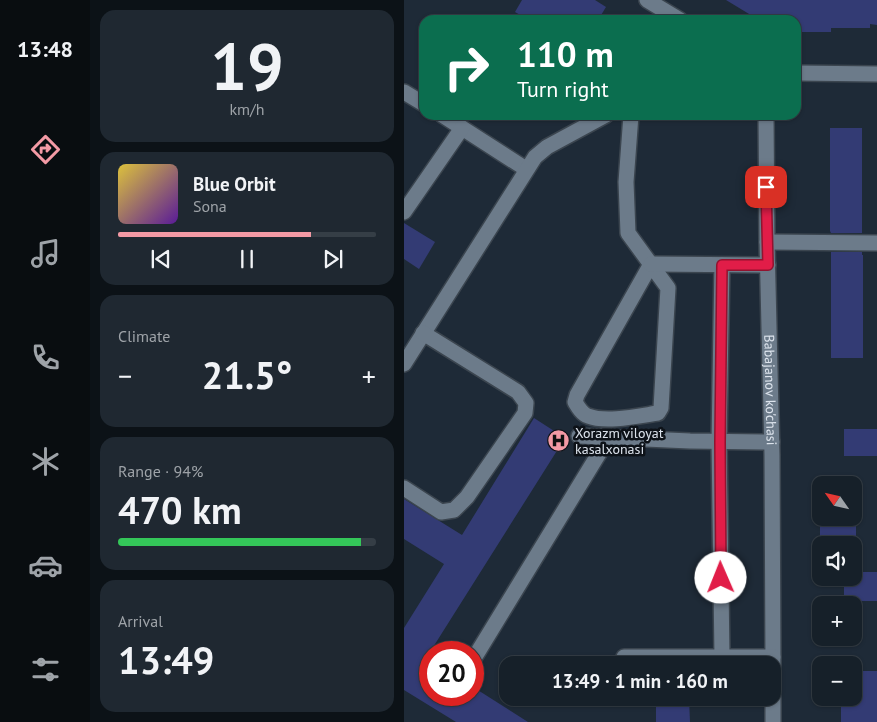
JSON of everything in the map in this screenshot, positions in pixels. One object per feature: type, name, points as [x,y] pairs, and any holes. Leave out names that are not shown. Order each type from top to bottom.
[{"type":"street","points":[[647,0],[672,15]]},
{"type":"street","points":[[801,73],[877,74]]},
{"type":"street","points":[[404,92],[419,101]]},
{"type":"street","points":[[450,120],[526,169]]},
{"type":"street","points":[[404,364],[534,157],[547,147],[597,120]]},
{"type":"street","points":[[631,120],[626,182],[628,233],[651,264],[668,288],[661,408],[658,413],[637,416],[603,418],[586,416],[575,402],[577,395],[651,264]]},
{"type":"street","name":"Babajanov ko'chasi","points":[[766,120],[772,442],[773,656]]},
{"type":"street","points":[[404,212],[462,128]]},
{"type":"street","points":[[767,242],[877,243]]},
{"type":"street","points":[[651,264],[768,265]]},
{"type":"street","points":[[722,265],[720,442],[722,656]]},
{"type":"street","points":[[404,488],[440,512],[454,510],[467,497],[525,412],[526,403],[518,392],[424,333]]},
{"type":"street","points":[[578,436],[720,442],[772,442]]},
{"type":"street","points":[[484,642],[609,437]]},
{"type":"street","points":[[773,706],[773,722]]},
{"type":"building","points":[[522,0],[595,0],[606,7],[601,15],[520,15],[515,12]]},
{"type":"building","points":[[726,0],[878,0],[878,25],[870,24],[870,28],[831,28],[831,32],[801,32],[801,15],[751,15]]},
{"type":"building","points":[[830,128],[862,128],[862,233],[831,233],[830,231]]},
{"type":"building","points":[[404,223],[435,242],[419,269],[404,259]]},
{"type":"building","points":[[831,252],[862,252],[863,255],[863,358],[831,358]]},
{"type":"building","points":[[534,418],[565,438],[437,641],[419,641],[419,699],[404,690],[404,628],[444,564],[404,539],[404,499],[462,535]]},
{"type":"building","points":[[844,429],[878,429],[878,456],[844,456]]},
{"type":"building","points":[[820,526],[856,526],[856,536],[820,536]]},
{"type":"building","points":[[862,572],[878,572],[878,601],[862,601],[862,596],[844,596],[844,586],[862,586]]},
{"type":"building","points":[[862,671],[878,671],[878,722],[841,722],[841,706],[862,706]]},
{"type":"building","points":[[484,694],[499,704],[499,706],[503,706],[528,722],[456,722],[430,706],[484,706]]},
{"type":"building","points":[[656,706],[689,706],[690,722],[656,722]]},
{"type":"place","name":"Xorazm viloyat kasalxonasi","points":[[559,441]]},
{"type":"route","points":[[721,578],[722,265],[768,265],[766,187]]}]
